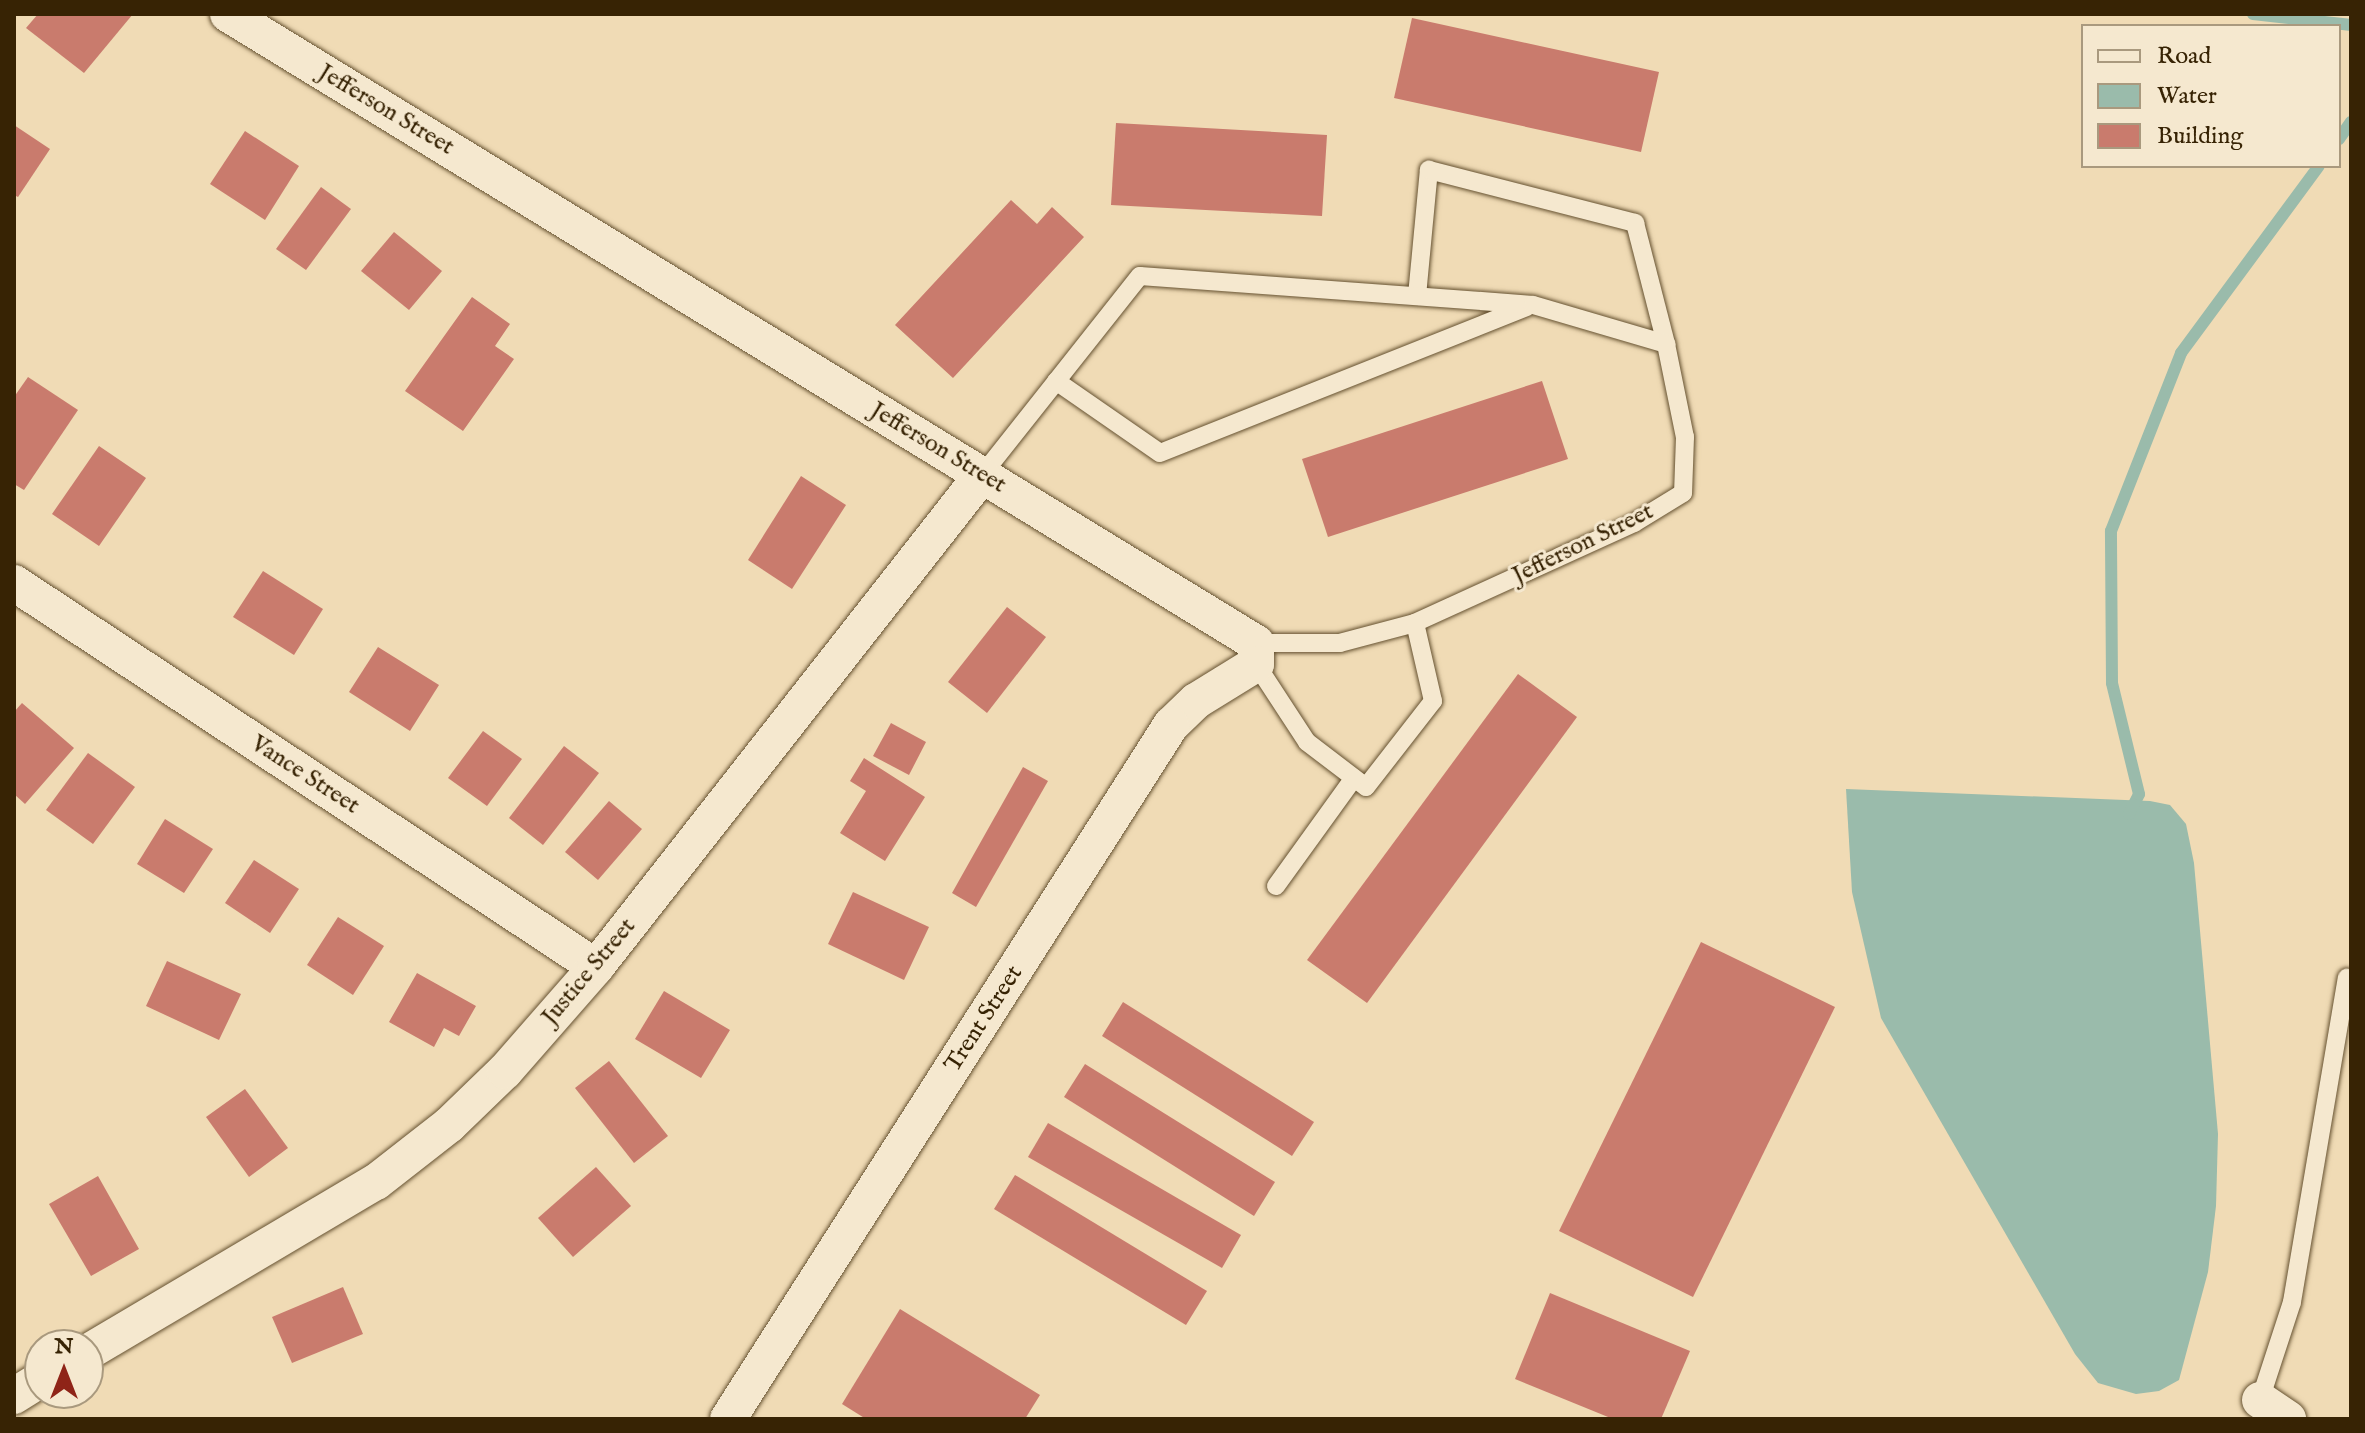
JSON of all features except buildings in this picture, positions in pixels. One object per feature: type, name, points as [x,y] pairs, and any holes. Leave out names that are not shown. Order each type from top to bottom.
[{"type":"street","name":"Jefferson Street","points":[[228,14],[982,475],[1256,654]]},
{"type":"street","name":"Justice Street","points":[[104,1343],[376,1182],[449,1125],[505,1071],[596,967],[982,475]]},
{"type":"street","name":"Vance Street","points":[[14,583],[596,967]]},
{"type":"street","name":"Trent Street","points":[[728,1419],[1171,725],[1256,654]]},
{"type":"lane","points":[[1417,296],[1429,170],[1635,223],[1666,344]]},
{"type":"lane","points":[[982,475],[1140,276],[1533,305],[1666,344]]},
{"type":"lane","points":[[1056,381],[1160,453],[1533,305]]},
{"type":"lane","name":"Jefferson Street","points":[[1256,654],[1340,643],[1415,623],[1634,523],[1683,493],[1685,437],[1666,344]]},
{"type":"lane","points":[[1256,654],[1307,742],[1366,787],[1433,701],[1415,623]]},
{"type":"lane","points":[[1276,886],[1354,778]]},
{"type":"lane","points":[[2274,1410],[2347,978]]},
{"type":"water","points":[[1846,789],[2150,801],[2170,805],[2186,824],[2194,863],[2218,1134],[2216,1206],[2208,1272],[2179,1380],[2159,1391],[2136,1394],[2098,1383],[2075,1354],[1881,1018],[1852,892]]},
{"type":"waterway","points":[[2253,14],[2351,25]]},
{"type":"waterway","points":[[2341,136],[2351,122]]},
{"type":"waterway","points":[[2129,814],[2139,794],[2112,683],[2111,531],[2181,353],[2318,168]]}]
